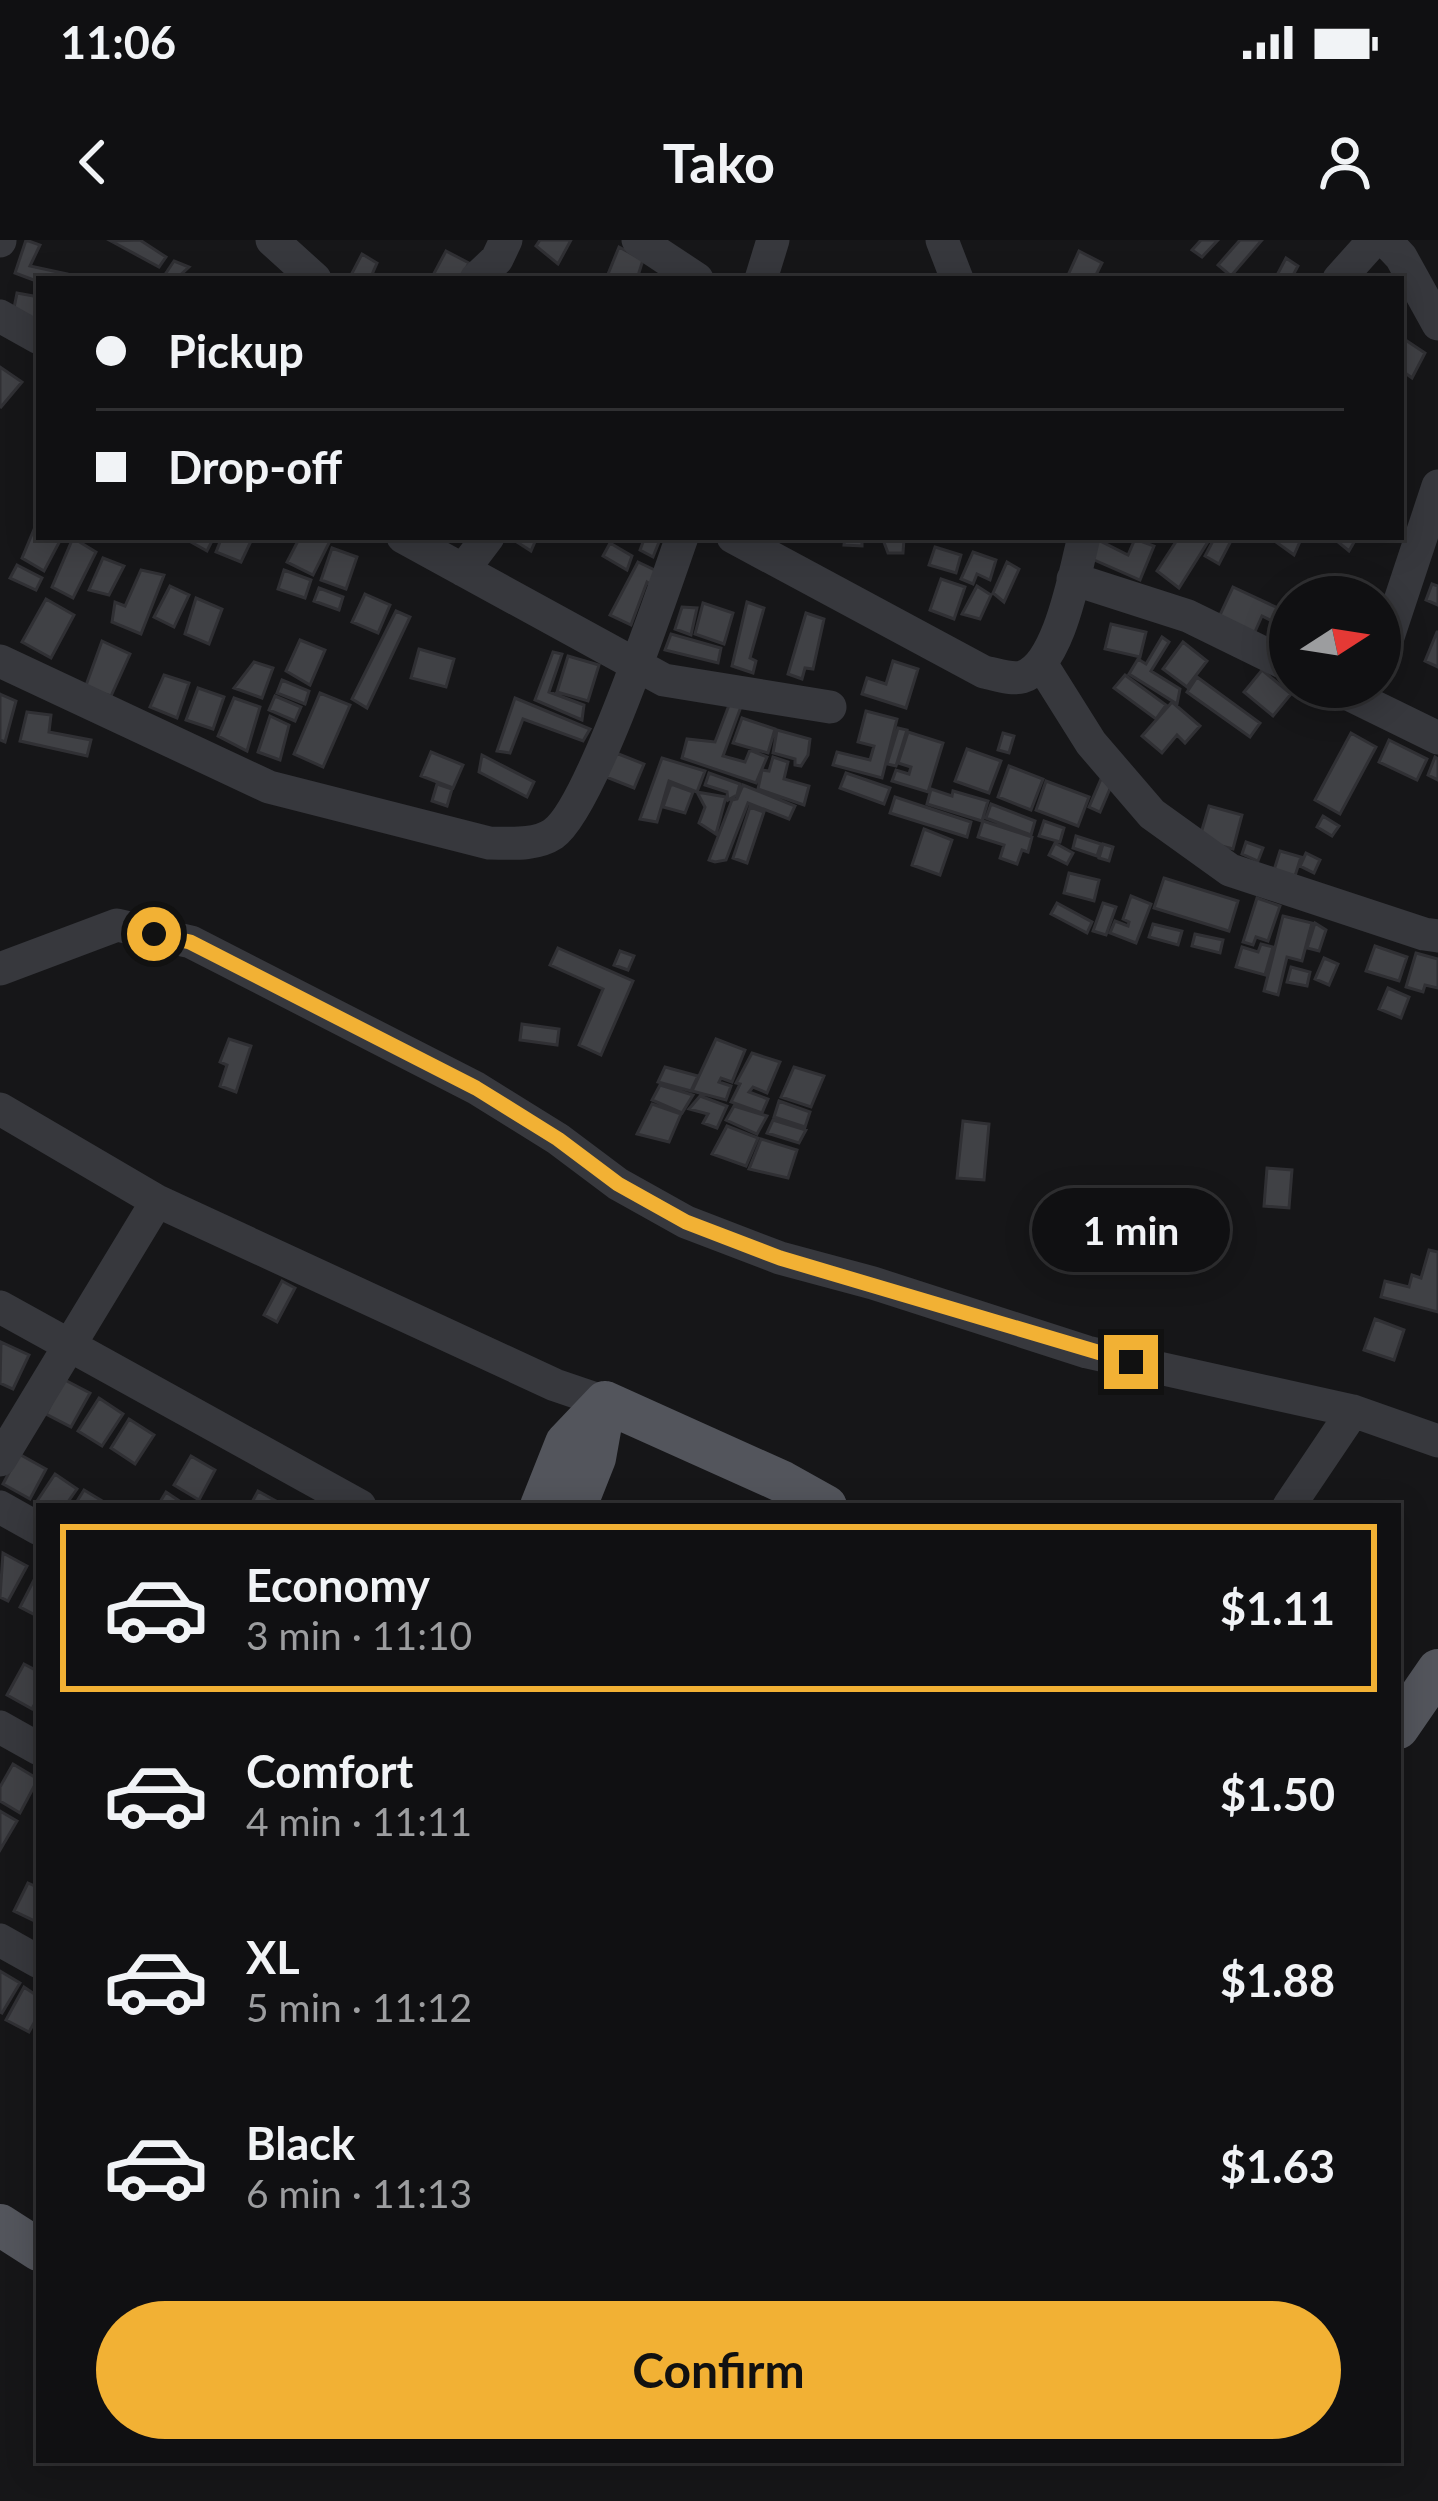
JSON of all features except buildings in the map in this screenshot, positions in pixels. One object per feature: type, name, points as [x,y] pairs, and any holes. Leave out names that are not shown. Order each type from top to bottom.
[{"type":"main road","points":[[542,1503],[566,1442],[605,1402]]},
{"type":"main road","points":[[577,1503],[595,1457],[605,1402]]},
{"type":"main road","points":[[605,1402],[821,1503]]},
{"type":"main road","points":[[1401,1724],[1438,1670]]},
{"type":"main road","points":[[0,2225],[36,2248]]},
{"type":"street","points":[[479,276],[506,240]]},
{"type":"street","points":[[638,240],[692,276]]},
{"type":"street","points":[[762,276],[772,240]]},
{"type":"street","points":[[942,240],[956,276]]},
{"type":"street","points":[[1342,276],[1374,240]]},
{"type":"street","points":[[1385,240],[1401,257],[1438,324]]},
{"type":"street","points":[[278,242],[312,276]]},
{"type":"street","points":[[0,316],[36,336]]},
{"type":"street","points":[[1401,598],[1438,486]]},
{"type":"street","points":[[408,540],[664,680],[830,707]]},
{"type":"street","points":[[463,570],[486,540]]},
{"type":"street","points":[[0,661],[269,787],[489,843],[526,843],[552,835],[575,808],[636,665],[681,540]]},
{"type":"street","points":[[739,540],[984,672],[1020,678],[1042,665],[1064,615],[1083,540]]},
{"type":"street","points":[[1073,579],[1188,616],[1269,656]]},
{"type":"street","points":[[1042,665],[1091,743],[1152,814],[1230,870],[1438,936]]},
{"type":"street","points":[[1390,708],[1438,738]]},
{"type":"street","points":[[0,969],[117,926],[190,942],[476,1088],[558,1139],[618,1184],[686,1222],[780,1258],[1087,1352],[1353,1411],[1438,1441]]},
{"type":"street","points":[[0,1109],[157,1201],[554,1385],[605,1402]]},
{"type":"street","points":[[0,1460],[157,1201]]},
{"type":"street","points":[[0,1307],[355,1503]]},
{"type":"street","points":[[1291,1503],[1353,1411]]},
{"type":"street","points":[[0,1508],[36,1527]]},
{"type":"street","points":[[0,1727],[36,1747]]},
{"type":"street","points":[[0,1940],[36,1960]]},
{"type":"route","points":[[154,934],[190,942],[476,1088],[558,1139],[618,1184],[686,1222],[780,1258],[1131,1362]]}]
